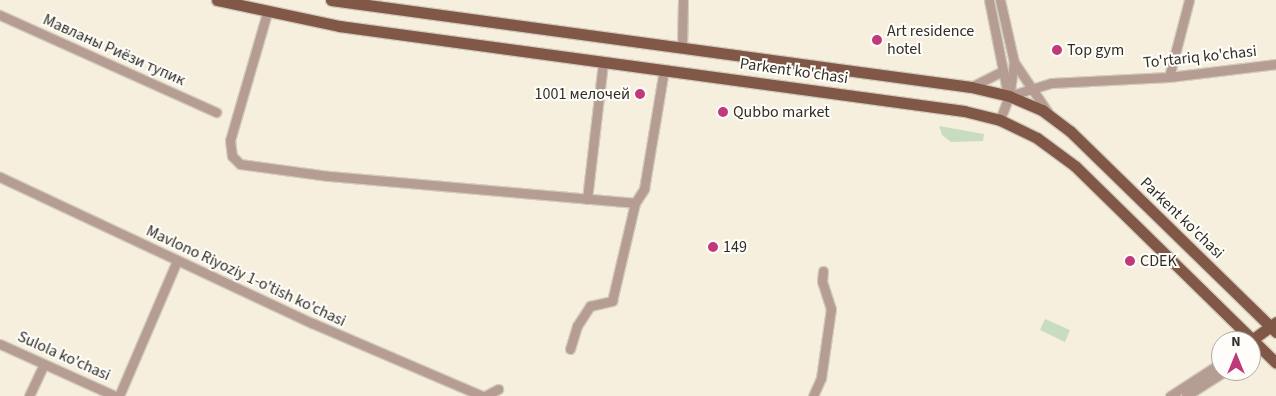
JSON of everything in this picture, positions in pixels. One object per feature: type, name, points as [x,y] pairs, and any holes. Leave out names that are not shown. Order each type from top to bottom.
[{"type":"main road","name":"Parkent ko'chasi","points":[[217,0],[267,13],[603,62],[964,110],[1000,120],[1037,138],[1075,166],[1240,331]]},
{"type":"main road","name":"Parkent ko'chasi","points":[[331,0],[971,87],[1009,96],[1050,115],[1070,131],[1275,329]]},
{"type":"main road","points":[[1261,340],[1275,329]]},
{"type":"main road","name":"Parkent ko'chasi","points":[[1261,351],[1276,363]]},
{"type":"street","points":[[682,47],[683,0]]},
{"type":"street","points":[[989,0],[1009,96]]},
{"type":"street","points":[[1000,0],[1014,62],[1009,96],[1000,120]]},
{"type":"street","points":[[1169,77],[1188,0]]},
{"type":"street","points":[[267,13],[230,140],[230,152],[240,164],[328,176],[635,203]]},
{"type":"street","name":"Мавланы Риёзи тупик","points":[[0,15],[216,112]]},
{"type":"street","points":[[587,199],[603,62]]},
{"type":"street","points":[[1014,62],[1034,88],[1050,115]]},
{"type":"street","name":"To'rtariq ko'chasi","points":[[1009,96],[1051,83],[1169,77],[1276,64]]},
{"type":"street","points":[[570,349],[577,326],[590,306],[612,301],[635,203],[644,189],[664,70]]},
{"type":"street","points":[[971,87],[1003,72]]},
{"type":"street","name":"Mavlono Riyoziy 1-o'tish ko'chasi","points":[[0,177],[177,261],[484,396],[498,389]]},
{"type":"street","points":[[119,396],[177,261]]},
{"type":"street","points":[[813,396],[822,378],[831,308],[822,281],[823,270]]},
{"type":"street","name":"Sulola ko'chasi","points":[[0,344],[115,396]]},
{"type":"street","points":[[30,396],[44,364]]},
{"type":"street","points":[[1170,396],[1211,369]]},
{"type":"street","points":[[1186,396],[1211,380]]},
{"type":"green space","points":[[939,126],[984,134],[983,141],[951,142],[942,135]]},
{"type":"green space","points":[[1045,319],[1070,330],[1065,342],[1040,330]]},
{"type":"place","name":"Art residence hotel","points":[[877,40]]},
{"type":"place","name":"Top gym","points":[[1057,50]]},
{"type":"place","name":"1001 мелочей","points":[[640,94]]},
{"type":"place","name":"Qubbo market","points":[[723,112]]},
{"type":"place","name":"149","points":[[713,247]]},
{"type":"place","name":"CDEK","points":[[1130,261]]}]
